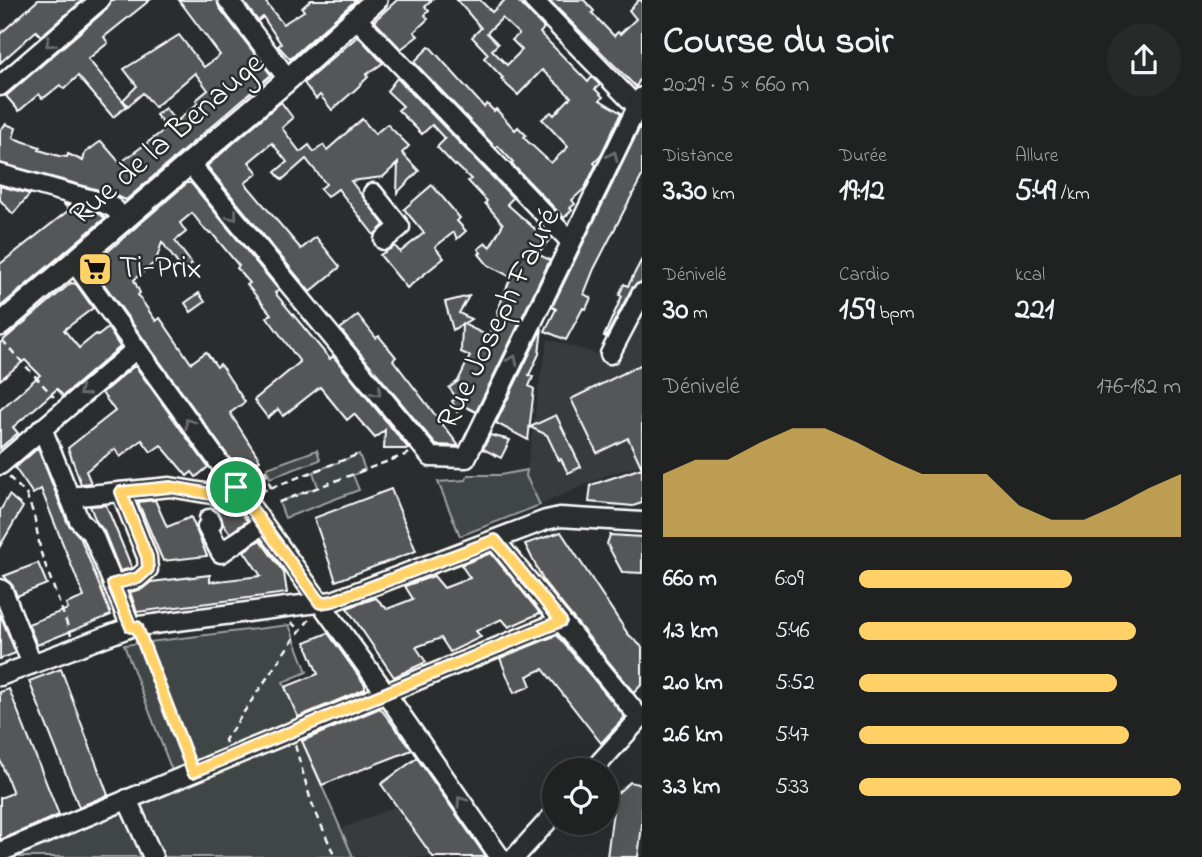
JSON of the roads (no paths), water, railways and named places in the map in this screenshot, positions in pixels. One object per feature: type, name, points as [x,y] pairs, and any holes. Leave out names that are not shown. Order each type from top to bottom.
[{"type":"main road","name":"Rue de la Benauge","points":[[0,325],[190,164],[376,0]]},
{"type":"street","points":[[0,86],[100,0]]},
{"type":"street","points":[[228,0],[288,79]]},
{"type":"street","points":[[533,0],[640,102]]},
{"type":"street","points":[[356,18],[571,242]]},
{"type":"street","name":"Rue Joseph Fauré","points":[[190,164],[430,457],[466,458],[640,102]]},
{"type":"street","points":[[0,174],[103,203],[114,208],[124,221]]},
{"type":"street","points":[[373,192],[400,227],[384,240]]},
{"type":"street","points":[[74,262],[263,524],[315,611],[385,692],[500,857]]},
{"type":"street","points":[[610,354],[642,293]]},
{"type":"street","points":[[4,471],[42,428],[135,349]]},
{"type":"street","points":[[42,428],[79,520],[93,535],[134,627]]},
{"type":"street","points":[[69,496],[170,487],[223,496],[240,493]]},
{"type":"street","points":[[113,584],[138,578],[148,569],[147,557],[121,492]]},
{"type":"street","points":[[0,676],[134,627],[315,611],[333,601],[545,520],[560,517],[642,522]]},
{"type":"street","points":[[209,519],[212,523],[207,527],[221,553],[263,524]]},
{"type":"street","points":[[495,540],[641,717],[604,758]]},
{"type":"street","points":[[0,589],[32,664]]},
{"type":"street","points":[[0,852],[561,621]]},
{"type":"street","points":[[127,799],[153,857]]},
{"type":"street","points":[[515,857],[542,827]]},
{"type":"place","name":"Ti-Prix","points":[[95,269]]}]
